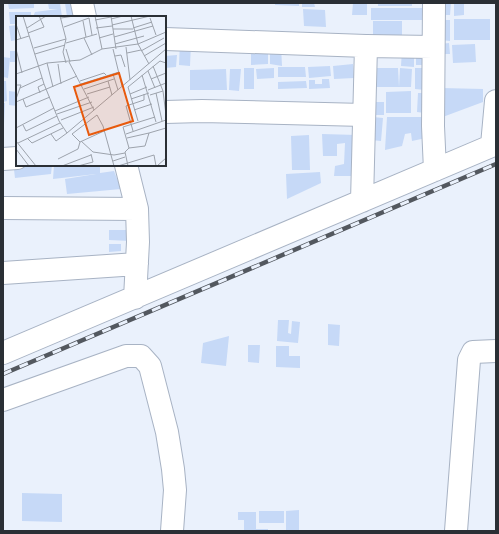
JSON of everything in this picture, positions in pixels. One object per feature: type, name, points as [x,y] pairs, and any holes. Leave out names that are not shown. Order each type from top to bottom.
[{"type":"street","points":[[82,3],[85,16]]},
{"type":"street","points":[[434,3],[433,47],[435,170]]},
{"type":"street","points":[[166,39],[433,47]]},
{"type":"street","points":[[362,201],[366,46]]},
{"type":"street","points":[[3,353],[494,144],[496,101]]},
{"type":"street","points":[[166,112],[202,111],[364,115]]},
{"type":"street","points":[[3,159],[16,158]]},
{"type":"street","points":[[126,166],[136,209],[137,264],[135,298]]},
{"type":"street","points":[[3,208],[136,209]]},
{"type":"street","points":[[3,273],[137,264]]},
{"type":"street","points":[[456,531],[469,360],[473,352],[496,352]]},
{"type":"street","points":[[3,400],[126,356],[141,356],[150,366],[155,379],[167,432],[175,490],[172,531]]},
{"type":"building","points":[[8,3],[34,3],[34,8],[9,9]]},
{"type":"building","points":[[48,3],[60,3],[62,16],[33,16],[35,12],[58,9],[49,9]]},
{"type":"building","points":[[65,3],[76,3],[78,16],[67,16]]},
{"type":"building","points":[[275,3],[299,3],[299,6],[275,5]]},
{"type":"building","points":[[302,3],[314,3],[315,7],[302,7]]},
{"type":"building","points":[[353,3],[367,3],[367,15],[352,15]]},
{"type":"building","points":[[378,3],[412,3],[412,6],[378,6]]},
{"type":"building","points":[[443,3],[451,3],[450,15],[443,15]]},
{"type":"building","points":[[454,3],[464,3],[464,15],[454,16]]},
{"type":"building","points":[[371,8],[423,8],[423,20],[371,20]]},
{"type":"building","points":[[303,9],[325,10],[326,27],[304,26]]},
{"type":"building","points":[[9,12],[31,12],[31,16],[16,16],[16,24],[10,24]]},
{"type":"building","points":[[454,19],[490,19],[490,40],[454,40]]},
{"type":"building","points":[[441,20],[450,20],[450,41],[441,40]]},
{"type":"building","points":[[373,21],[402,21],[402,42],[373,42]]},
{"type":"building","points":[[16,25],[16,40],[11,41],[9,26]]},
{"type":"building","points":[[180,42],[191,43],[190,66],[179,65]]},
{"type":"building","points":[[449,43],[450,54],[442,54],[440,44]]},
{"type":"building","points":[[475,44],[476,62],[453,63],[452,45]]},
{"type":"building","points":[[270,45],[281,45],[282,66],[270,64]]},
{"type":"building","points":[[416,49],[424,49],[425,65],[416,65]]},
{"type":"building","points":[[402,50],[414,50],[414,67],[401,66]]},
{"type":"building","points":[[10,51],[16,51],[16,62],[10,62]]},
{"type":"building","points":[[251,54],[268,54],[268,64],[251,65]]},
{"type":"building","points":[[177,55],[176,67],[166,68],[166,56]]},
{"type":"building","points":[[3,57],[10,58],[8,78],[3,77]]},
{"type":"building","points":[[353,64],[354,78],[334,79],[333,66]]},
{"type":"building","points":[[330,66],[331,76],[309,78],[308,67]]},
{"type":"building","points":[[278,67],[305,67],[306,77],[278,77]]},
{"type":"building","points":[[244,68],[254,68],[254,89],[244,89]]},
{"type":"building","points":[[274,68],[274,78],[257,79],[256,69]]},
{"type":"building","points":[[370,68],[398,68],[399,87],[370,87]]},
{"type":"building","points":[[400,68],[412,69],[411,87],[399,87]]},
{"type":"building","points":[[415,68],[426,68],[425,90],[415,89]]},
{"type":"building","points":[[226,69],[227,90],[190,90],[190,70]]},
{"type":"building","points":[[230,69],[241,69],[239,91],[229,90]]},
{"type":"building","points":[[322,79],[329,79],[330,88],[309,89],[309,80],[315,80],[315,84],[322,84]]},
{"type":"building","points":[[3,81],[6,81],[7,101],[3,102]]},
{"type":"building","points":[[306,81],[307,88],[278,89],[278,82]]},
{"type":"building","points":[[441,88],[483,89],[483,102],[440,118]]},
{"type":"building","points":[[9,91],[16,92],[16,106],[9,105]]},
{"type":"building","points":[[411,91],[411,113],[386,113],[386,92]]},
{"type":"building","points":[[418,93],[426,93],[425,113],[417,112]]},
{"type":"building","points":[[373,102],[384,102],[384,115],[372,115]]},
{"type":"building","points":[[3,103],[5,103],[4,124],[3,124]]},
{"type":"building","points":[[373,117],[383,118],[381,141],[371,140]]},
{"type":"building","points":[[387,117],[426,117],[426,138],[412,141],[411,133],[405,134],[402,146],[385,150]]},
{"type":"building","points":[[322,134],[357,135],[357,176],[334,176],[335,166],[344,164],[345,143],[337,144],[337,156],[323,156]]},
{"type":"building","points":[[309,135],[310,170],[292,170],[291,136]]},
{"type":"building","points":[[13,161],[16,166],[52,166],[51,174],[15,178]]},
{"type":"building","points":[[54,166],[100,166],[100,173],[114,171],[121,189],[67,194],[65,179],[96,174],[53,179]]},
{"type":"building","points":[[320,172],[321,183],[287,199],[286,174]]},
{"type":"building","points":[[109,230],[130,230],[131,241],[109,240]]},
{"type":"building","points":[[109,244],[121,244],[121,251],[109,252]]},
{"type":"building","points":[[278,320],[289,320],[288,333],[291,334],[292,321],[300,322],[298,343],[277,341]]},
{"type":"building","points":[[328,324],[340,325],[339,346],[328,345]]},
{"type":"building","points":[[229,336],[226,366],[201,363],[203,343]]},
{"type":"building","points":[[248,345],[260,345],[259,363],[248,362]]},
{"type":"building","points":[[276,346],[289,346],[289,356],[300,356],[300,368],[276,367]]},
{"type":"building","points":[[22,493],[62,494],[62,522],[22,521]]},
{"type":"building","points":[[299,510],[299,531],[286,531],[286,511]]},
{"type":"building","points":[[259,511],[284,511],[284,523],[259,523]]},
{"type":"building","points":[[238,512],[256,512],[256,529],[268,529],[268,531],[244,531],[244,520],[238,520]]},
{"type":"railway","points":[[3,374],[496,164]]}]
